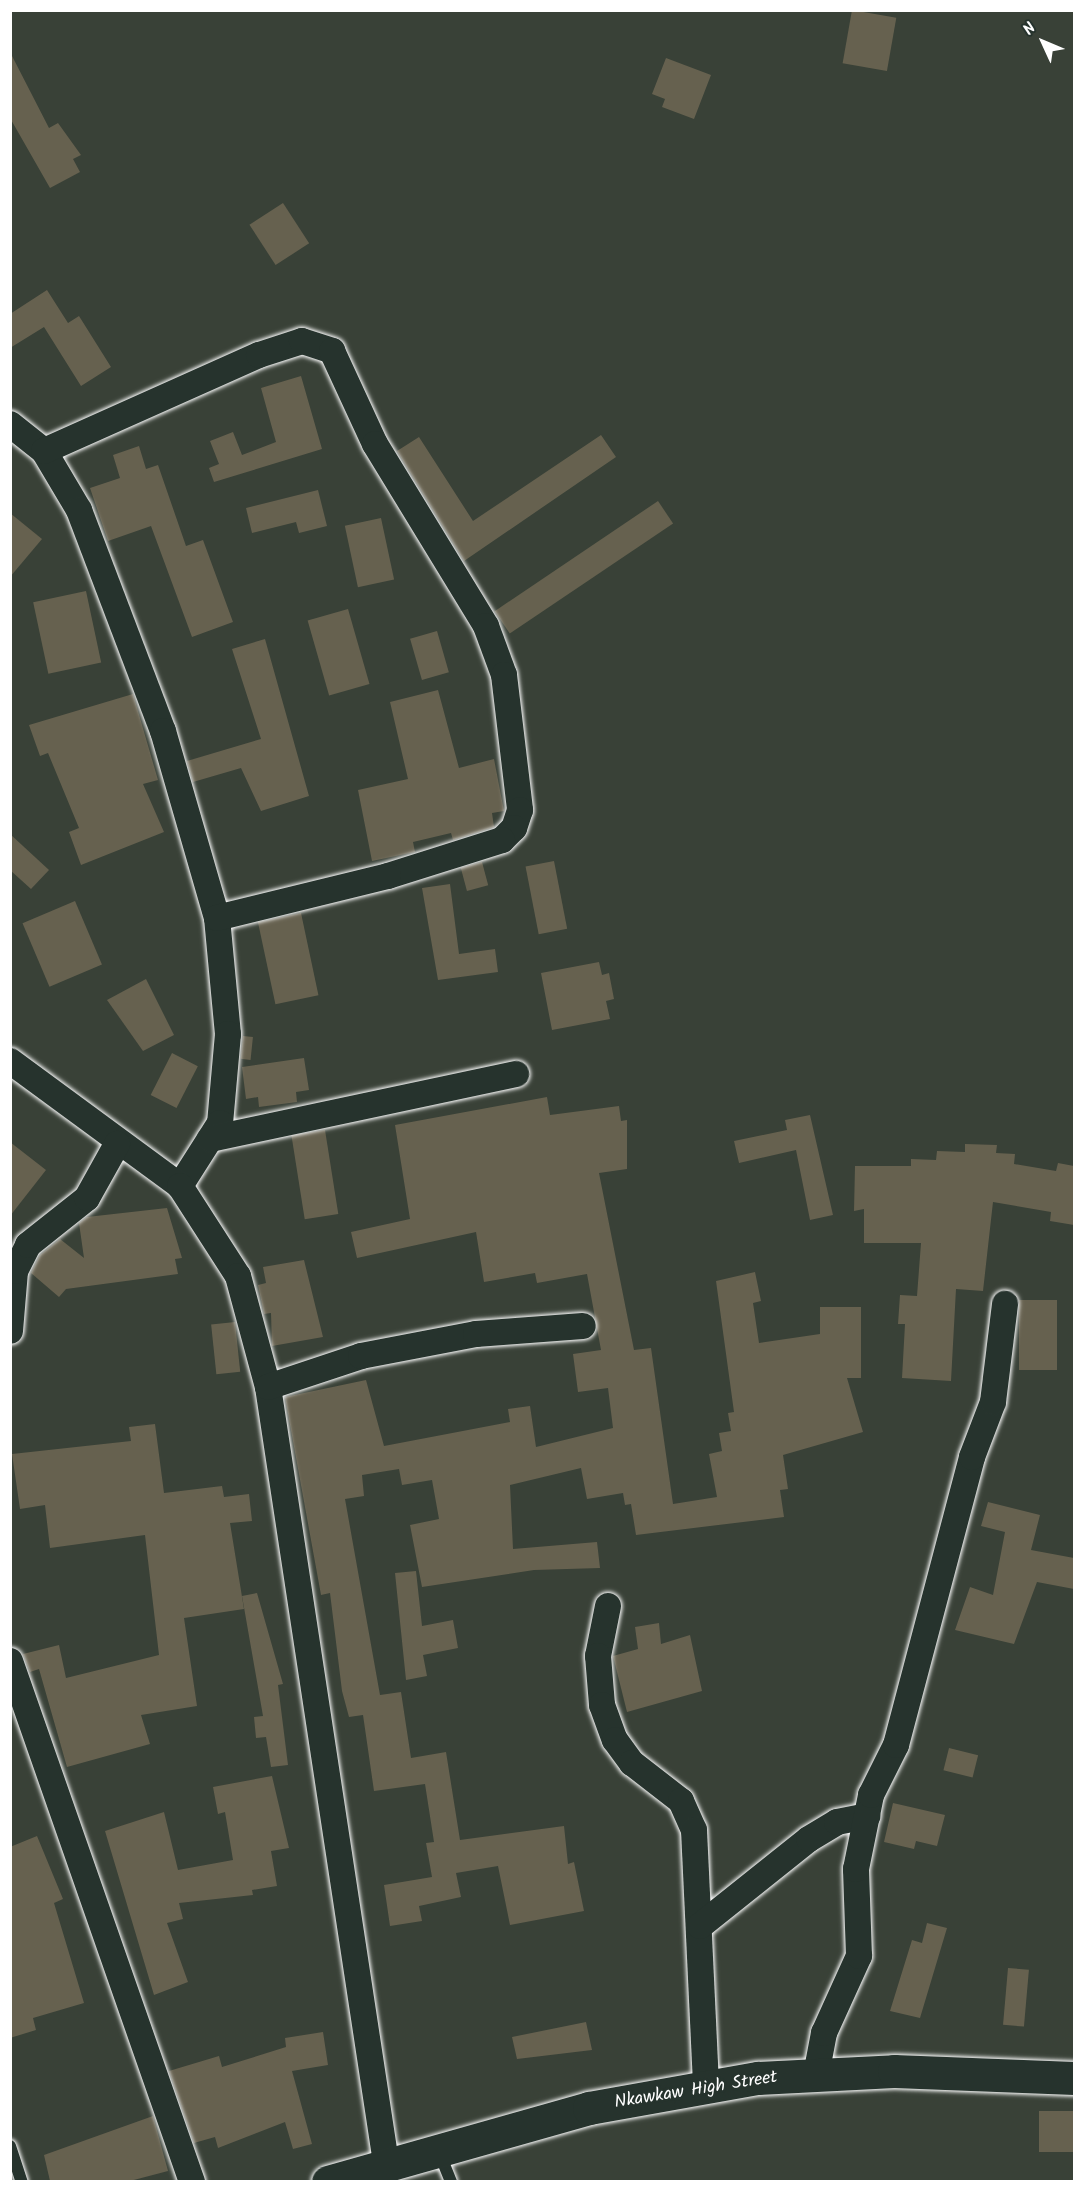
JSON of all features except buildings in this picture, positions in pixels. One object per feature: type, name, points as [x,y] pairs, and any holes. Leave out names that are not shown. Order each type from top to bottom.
[{"type":"main road","name":"Nkawkaw High Street","points":[[328,2181],[438,2148],[589,2108],[706,2085],[816,2075],[948,2072],[1074,2078]]},
{"type":"street","points":[[44,451],[259,355],[302,340],[332,351],[375,444],[486,626],[504,675],[520,810],[514,828],[502,840],[388,876],[217,918]]},
{"type":"street","points":[[10,424],[44,451],[79,510],[159,720],[217,918],[228,1034],[220,1123],[180,1186]]},
{"type":"street","points":[[10,1060],[117,1144],[180,1186],[238,1276],[268,1387],[386,2163]]},
{"type":"street","points":[[210,1139],[516,1074]]},
{"type":"street","points":[[10,1331],[15,1271],[28,1245],[87,1197],[117,1144]]},
{"type":"street","points":[[816,2075],[824,2033],[860,1956],[856,1869],[870,1795],[896,1746],[972,1457],[993,1402],[1005,1304]]},
{"type":"street","points":[[268,1387],[407,1347],[476,1334],[584,1326]]},
{"type":"street","points":[[608,1606],[598,1656],[602,1705],[615,1740],[632,1762],[681,1801],[694,1830],[706,2085]]},
{"type":"street","points":[[10,1661],[192,2181]]},
{"type":"street","points":[[700,1926],[809,1839],[837,1822],[867,1816]]},
{"type":"lane","points":[[10,2146],[22,2181]]},
{"type":"lane","points":[[438,2148],[451,2181]]}]
